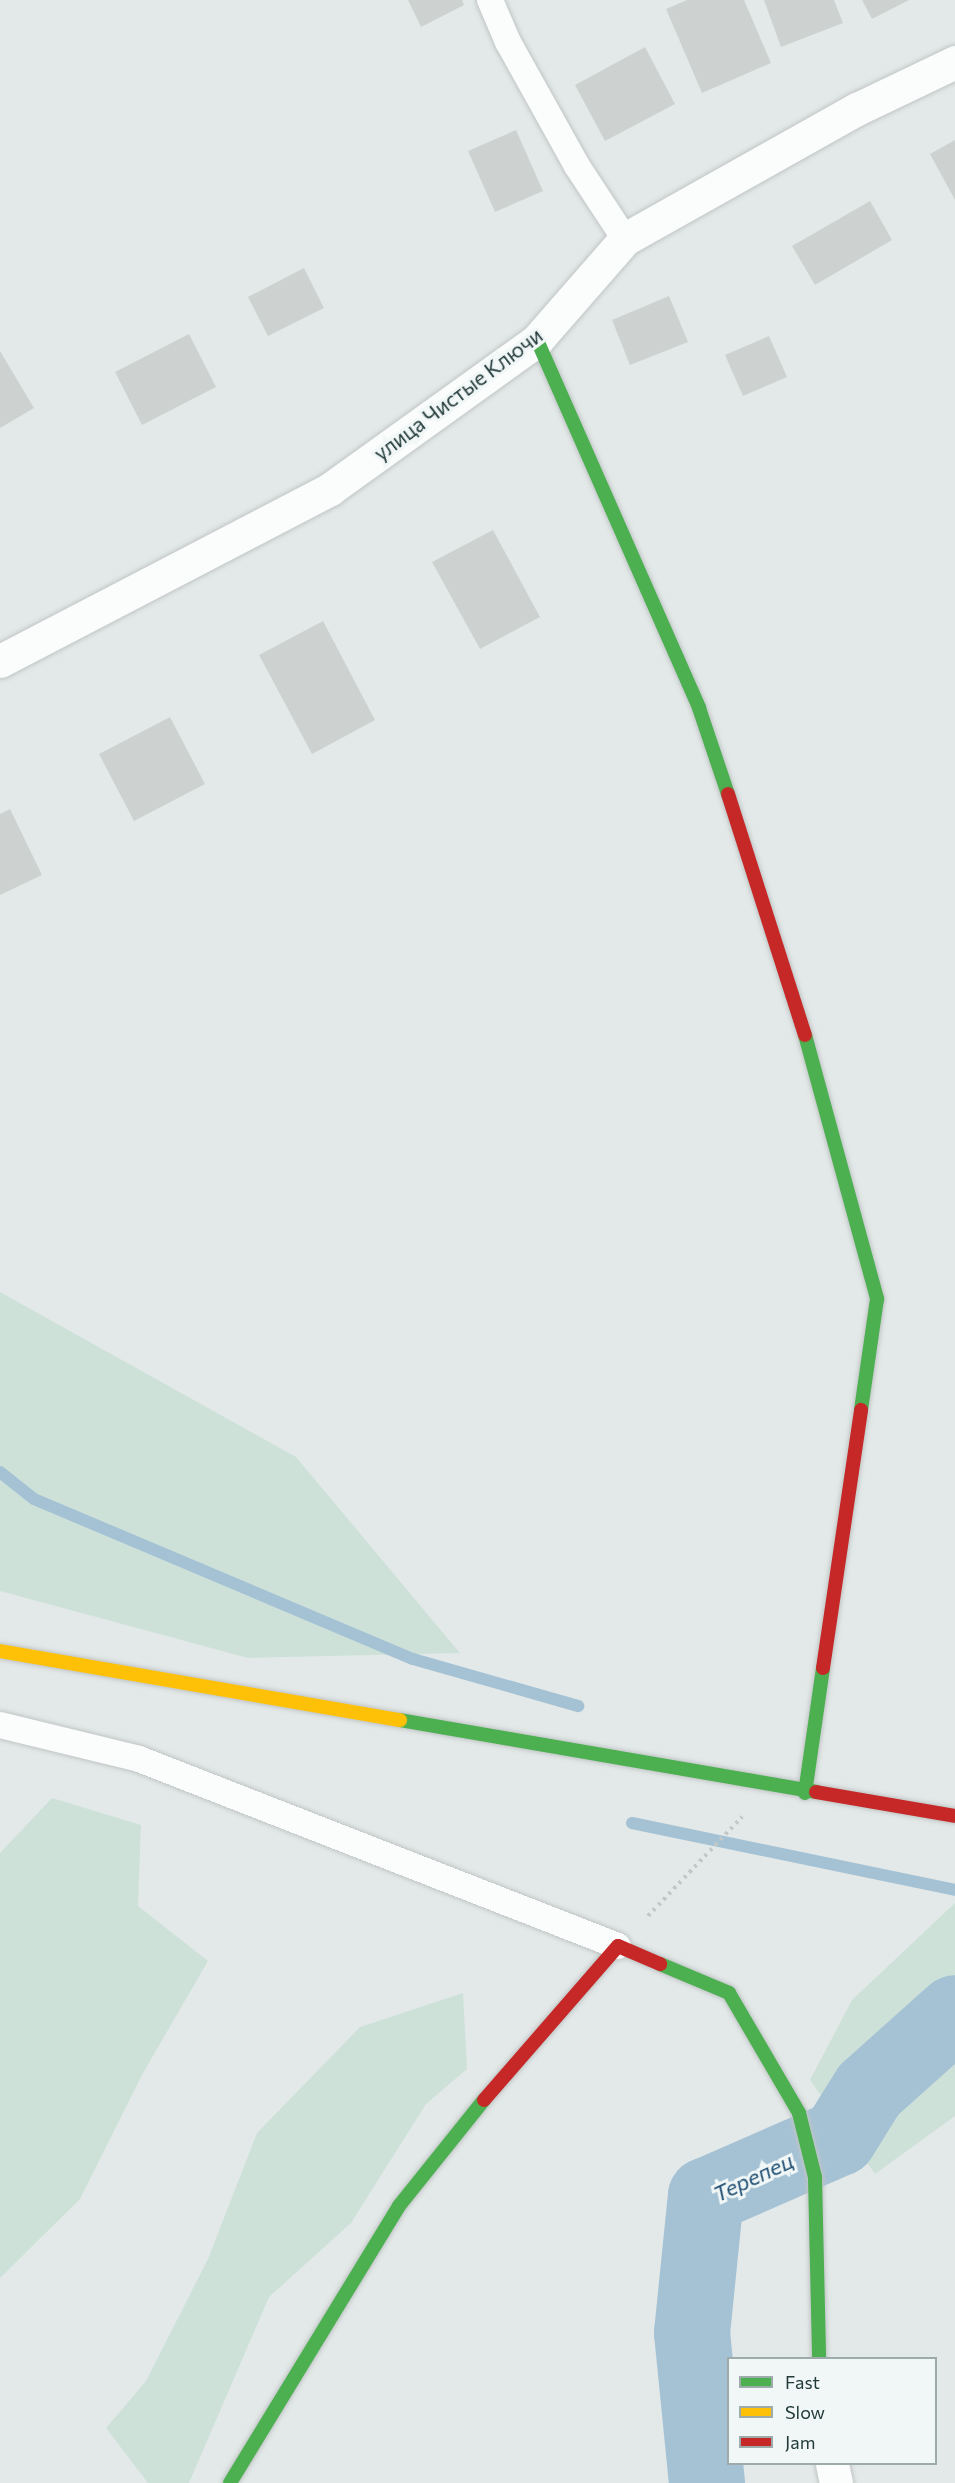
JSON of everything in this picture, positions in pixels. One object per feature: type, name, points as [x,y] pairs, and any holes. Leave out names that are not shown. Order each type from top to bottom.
[{"type":"street","name":"улица Чистые Ключи","points":[[0,661],[330,489],[537,340],[625,239],[857,109],[955,62]]},
{"type":"street","points":[[537,340],[699,708],[788,973],[877,1299],[805,1793]]},
{"type":"street","points":[[0,1651],[805,1793],[955,1816]]},
{"type":"street","points":[[230,2483],[399,2206],[522,2053],[618,1947],[729,1993],[799,2114],[814,2177],[819,2357]]},
{"type":"street","points":[[832,2465],[836,2483]]},
{"type":"lane","points":[[490,0],[508,42],[571,155],[625,239]]},
{"type":"lane","points":[[0,1725],[139,1759],[618,1947]]},
{"type":"path","points":[[618,1947],[732,1829],[766,1786]]},
{"type":"green space","points":[[0,1292],[296,1457],[460,1653],[248,1658],[0,1591]]},
{"type":"green space","points":[[52,1798],[141,1825],[138,1906],[208,1961],[143,2073],[80,2199],[0,2278],[0,1853]]},
{"type":"green space","points":[[955,1903],[955,2116],[875,2174],[810,2080],[852,2000]]},
{"type":"green space","points":[[463,1993],[467,2069],[426,2104],[351,2223],[269,2297],[189,2483],[148,2483],[106,2428],[146,2381],[208,2259],[257,2133],[360,2027]]},
{"type":"building","points":[[408,0],[462,0],[464,5],[421,27]]},
{"type":"building","points":[[687,0],[744,0],[771,63],[702,93],[666,9]]},
{"type":"building","points":[[764,0],[834,0],[843,23],[781,47]]},
{"type":"building","points":[[862,0],[909,0],[872,19]]},
{"type":"building","points":[[645,47],[675,104],[605,141],[575,85]]},
{"type":"building","points":[[516,130],[543,191],[495,212],[468,151]]},
{"type":"building","points":[[955,140],[955,200],[930,154]]},
{"type":"building","points":[[870,201],[892,240],[815,285],[792,246]]},
{"type":"building","points":[[304,268],[324,308],[268,336],[248,297]]},
{"type":"building","points":[[669,296],[688,342],[630,365],[612,320]]},
{"type":"building","points":[[189,334],[216,387],[142,425],[115,372]]},
{"type":"building","points":[[769,336],[787,377],[743,396],[725,355]]},
{"type":"building","points":[[0,351],[34,408],[0,428]]},
{"type":"building","points":[[493,530],[540,617],[480,649],[432,562]]},
{"type":"building","points":[[323,621],[375,720],[312,754],[259,655]]},
{"type":"building","points":[[170,717],[205,784],[134,821],[99,754]]},
{"type":"building","points":[[10,809],[42,875],[0,895],[0,814]]},
{"type":"waterway","points":[[0,1472],[34,1499],[413,1659],[578,1706]]},
{"type":"waterway","points":[[632,1823],[955,1890]]},
{"type":"waterway","name":"Терепец","points":[[707,2483],[692,2333],[706,2196],[839,2138],[869,2090],[955,2013]]},
{"type":"traffic: fast","points":[[537,340],[699,708],[728,794]]},
{"type":"traffic: fast","points":[[805,1035],[877,1299],[861,1410]]},
{"type":"traffic: fast","points":[[805,1793],[823,1668]]},
{"type":"traffic: fast","points":[[400,1720],[816,1792]]},
{"type":"traffic: fast","points":[[660,1964],[729,1993],[799,2113],[815,2177],[819,2357]]},
{"type":"traffic: fast","points":[[230,2483],[399,2206],[484,2100]]},
{"type":"traffic: slow","points":[[0,1651],[400,1720]]},
{"type":"traffic: jam","points":[[728,794],[805,1035]]},
{"type":"traffic: jam","points":[[823,1668],[861,1410]]},
{"type":"traffic: jam","points":[[816,1792],[955,1816]]},
{"type":"traffic: jam","points":[[484,2100],[618,1946],[660,1964]]}]
